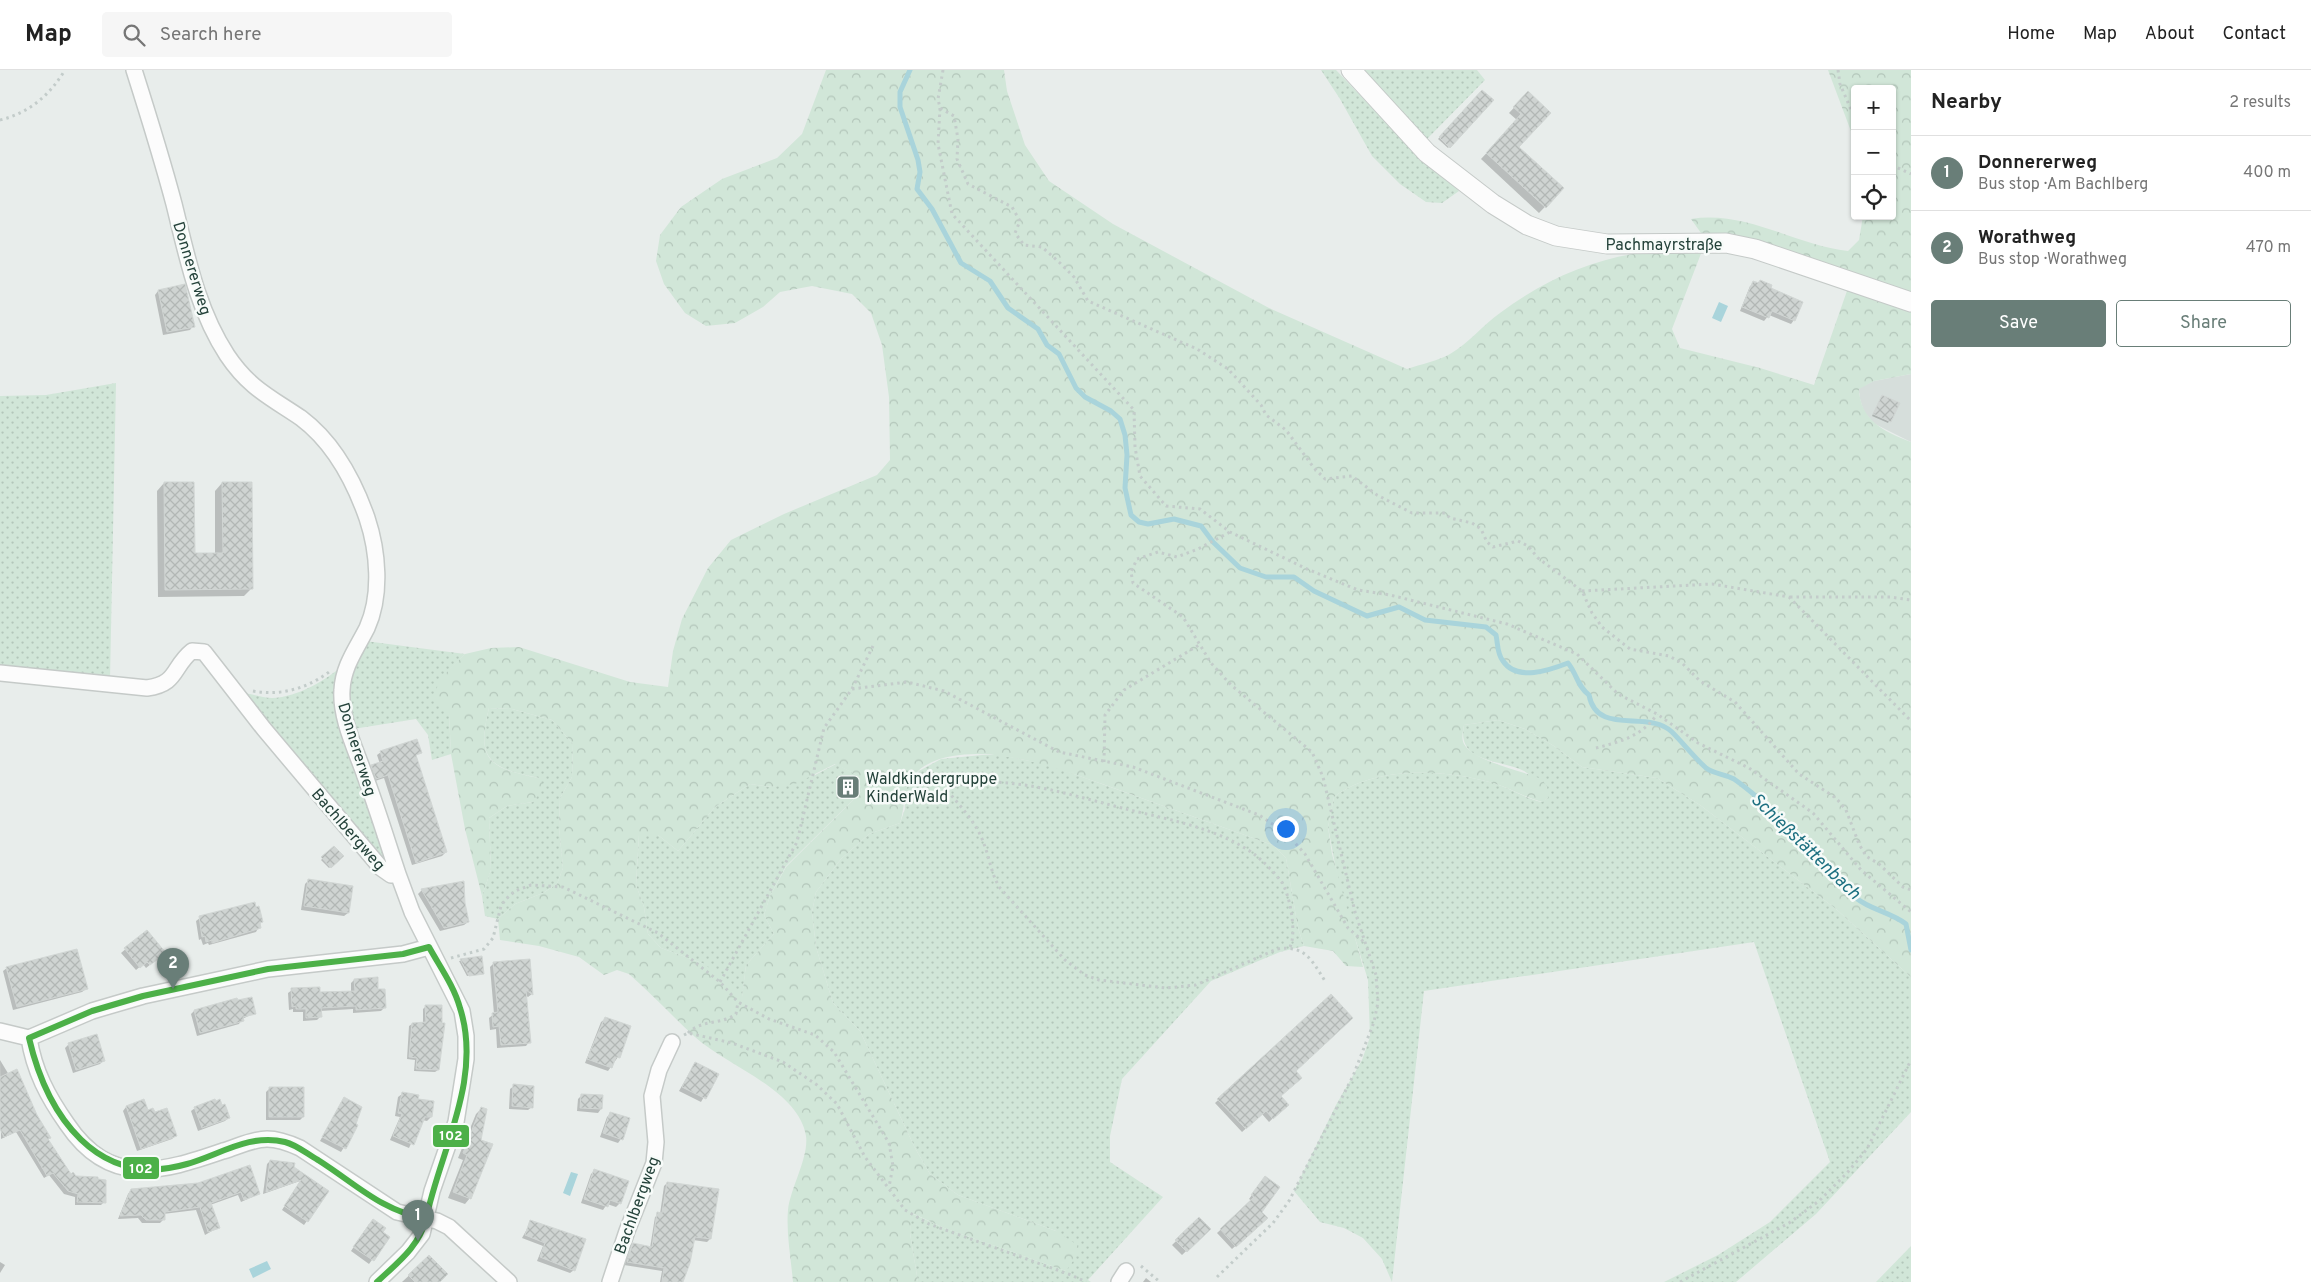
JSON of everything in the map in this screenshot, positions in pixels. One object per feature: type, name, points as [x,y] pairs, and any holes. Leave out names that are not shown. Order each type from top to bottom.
[{"type":"street","name":"Donnererweg","points":[[134,70],[173,201],[196,289],[217,339],[239,371],[257,390],[301,418],[321,435],[346,472],[366,516],[374,552],[375,592],[371,618],[351,656],[342,684],[343,706],[398,874]]},
{"type":"street","name":"Pachmayrstraße","points":[[1351,70],[1427,153],[1493,204],[1527,226],[1556,236],[1607,244],[1726,243],[1755,249],[1911,302]]},
{"type":"street","name":"Bachlbergweg","points":[[0,672],[147,688],[168,682],[175,675],[188,654],[196,651],[207,655],[264,730],[380,868],[391,875],[398,874],[412,912],[462,1011],[466,1051],[456,1122],[432,1190],[426,1218],[418,1241],[377,1282]]},
{"type":"street","points":[[0,1031],[29,1038],[92,1011],[152,994],[268,969],[403,954],[429,946]]},
{"type":"street","points":[[29,1038],[39,1077],[62,1117],[81,1142],[114,1164],[131,1169],[165,1169],[259,1140],[278,1140],[300,1148],[397,1212],[426,1218],[449,1227],[509,1282]]},
{"type":"street","name":"Bachlbergweg","points":[[610,1282],[627,1231],[654,1163],[656,1142],[652,1096],[657,1076],[672,1042]]},
{"type":"path","points":[[0,120],[13,117],[37,104],[65,70]]},
{"type":"path","points":[[943,70],[938,98],[940,108],[938,144],[952,214],[1134,410],[1135,447],[1140,476],[1166,506],[1200,509],[1230,532],[1307,570],[1358,590],[1390,595],[1506,624],[1577,654],[1618,694],[1657,714],[1698,742],[1749,768],[1813,813],[1861,870],[1911,912]]},
{"type":"path","points":[[1838,70],[1840,84],[1851,110]]},
{"type":"path","points":[[940,108],[954,116],[958,139],[957,158],[968,184],[1012,206],[1020,221],[1015,233],[1024,246],[1042,247],[1054,257],[1074,277],[1088,301],[1197,349],[1228,369],[1261,405],[1266,415],[1286,430],[1320,475],[1325,478],[1352,476],[1377,495],[1412,513],[1445,514],[1450,518],[1472,523],[1481,529],[1487,542],[1492,546],[1518,541],[1528,546],[1538,558],[1582,590],[1592,614],[1602,627],[1630,649],[1669,656],[1682,662],[1700,682],[1735,702],[1799,774],[1836,798],[1846,810],[1859,844],[1866,856],[1879,864],[1903,887],[1911,890]]},
{"type":"path","points":[[1896,167],[1911,174]]},
{"type":"path","points":[[1217,1277],[1273,1223],[1290,1201],[1353,1076],[1374,1022],[1378,1002],[1376,975],[1364,942],[1342,861],[1323,778],[1312,752],[1231,685],[1199,645],[1183,617],[1133,583],[1131,572],[1138,558],[1158,552],[1177,557],[1198,550],[1230,532]]},
{"type":"path","points":[[1582,590],[1712,584],[1789,597],[1890,597],[1911,600]]},
{"type":"path","points":[[1789,597],[1911,721]]},
{"type":"path","points":[[1104,762],[1105,715],[1124,690],[1199,645]]},
{"type":"path","points":[[720,982],[797,842],[824,728],[852,689],[873,646]]},
{"type":"path","points":[[233,688],[271,694],[288,691],[315,681],[351,656]]},
{"type":"path","points":[[852,689],[907,682],[944,690],[1059,752],[1133,767],[1250,812],[1279,829],[1305,854],[1348,928],[1364,942]]},
{"type":"path","points":[[1596,748],[1627,740],[1652,722],[1657,714]]},
{"type":"path","points":[[1290,947],[1294,930],[1289,902],[1282,882],[1254,854],[1227,839],[1145,814],[1031,786],[991,782],[962,784],[946,789],[970,819],[984,842],[992,876],[1000,888],[1065,960],[1085,975],[1099,980],[1166,988],[1196,986],[1277,949],[1290,947],[1302,950],[1325,982]]},
{"type":"path","points":[[445,959],[484,949],[493,938],[502,906],[515,891],[532,885],[554,885],[574,892],[658,933],[720,982],[738,1002],[769,1018],[815,1034],[834,1052],[889,1143],[893,1166],[889,1186]]},
{"type":"path","points":[[672,1042],[688,1033],[695,1026],[728,1021],[736,1014],[738,1002]]},
{"type":"path","points":[[688,1033],[732,1043],[783,1062],[817,1085],[838,1104],[864,1157],[889,1186],[905,1210],[928,1224],[1071,1274],[1086,1282]]},
{"type":"path","points":[[1680,1282],[1790,1223],[1819,1201],[1847,1174],[1867,1150],[1911,1060]]},
{"type":"path","points":[[1149,1274],[1160,1282]]},
{"type":"shaded area","points":[[1911,374],[1911,442],[1875,424],[1864,412],[1859,388],[1874,381]]},
{"type":"green space","points":[[826,70],[1004,70],[1007,91],[1025,145],[1049,181],[1113,224],[1269,308],[1407,369],[1435,361],[1450,354],[1500,313],[1546,283],[1596,263],[1621,256],[1648,252],[1702,251],[1672,329],[1680,348],[1760,368],[1814,385],[1848,288],[1911,310],[1911,374],[1874,381],[1859,389],[1860,400],[1869,417],[1883,429],[1911,442],[1911,977],[1836,909],[1700,805],[1657,778],[1582,767],[1554,746],[1525,729],[1498,720],[1464,725],[1462,737],[1464,744],[1477,756],[1541,779],[1547,786],[1548,798],[1542,802],[1496,784],[1456,775],[1434,773],[1412,773],[1370,779],[1334,797],[1328,827],[1332,854],[1363,967],[1346,966],[1333,951],[1304,946],[1298,928],[1286,858],[1273,845],[1048,766],[1018,759],[981,754],[958,755],[936,760],[926,765],[912,777],[906,789],[900,823],[869,834],[841,859],[816,892],[812,912],[816,947],[833,1003],[860,1031],[915,1148],[930,1174],[958,1195],[1056,1231],[1082,1248],[1066,1271],[944,1228],[912,1213],[910,1233],[918,1282],[793,1282],[788,1237],[788,1210],[805,1153],[806,1136],[801,1120],[790,1105],[760,1080],[695,1037],[629,974],[617,970],[604,975],[579,957],[539,946],[500,940],[498,919],[515,904],[543,893],[557,884],[563,868],[559,827],[560,798],[572,777],[573,744],[552,720],[512,709],[489,708],[484,740],[490,759],[508,770],[539,778],[544,787],[533,802],[507,806],[489,818],[491,870],[482,896],[465,829],[451,754],[449,714],[435,702],[438,681],[465,654],[491,648],[519,647],[630,682],[668,687],[673,651],[682,619],[708,568],[731,540],[784,514],[877,475],[890,460],[889,397],[882,345],[871,313],[852,294],[812,286],[780,292],[763,307],[735,323],[706,326],[685,313],[664,284],[656,261],[660,235],[681,207],[722,179],[777,158],[802,134]],"holes":[[[835,764],[857,775],[862,791],[786,867],[770,896],[764,915],[774,934],[746,965],[742,997],[730,981],[702,963],[661,948],[648,934],[644,907],[636,885],[639,835],[658,835],[678,851],[715,807],[750,784],[772,787],[795,784]]]},
{"type":"green space","points":[[1321,70],[1336,70],[1413,151],[1459,191],[1442,203],[1426,202],[1400,184],[1372,156],[1340,99]]},
{"type":"green space","points":[[1362,70],[1477,70],[1485,80],[1425,141]]},
{"type":"green space","points":[[1828,70],[1911,70],[1911,293],[1741,236],[1701,233],[1691,219],[1731,219],[1829,248],[1848,251],[1859,240],[1862,220],[1896,220],[1896,85],[1851,85],[1851,131]]},
{"type":"green space","points":[[116,383],[110,680],[0,668],[0,396],[46,395]]},
{"type":"green space","points":[[365,641],[465,654],[438,682],[449,714],[451,754],[432,760],[428,735],[416,719],[353,729],[345,691]]},
{"type":"green space","points":[[346,663],[339,678],[389,869],[241,693],[272,698],[282,697],[312,686],[330,676]]},
{"type":"green space","points":[[489,708],[512,709],[552,720],[573,744],[572,777],[560,798],[559,827],[563,868],[557,884],[543,893],[515,904],[498,919],[485,916],[482,896],[491,870],[489,818],[507,806],[533,802],[539,778],[508,770],[490,759],[484,739]]},
{"type":"green space","points":[[1498,720],[1525,729],[1554,746],[1582,767],[1657,778],[1700,805],[1836,909],[1911,977],[1911,1112],[1816,1214],[1736,1282],[1664,1282],[1718,1255],[1770,1222],[1830,1162],[1754,942],[1424,991],[1392,1282],[1382,1259],[1363,1238],[1344,1228],[1320,1222],[1294,1191],[1336,1105],[1362,1060],[1370,1037],[1368,980],[1339,886],[1328,827],[1334,797],[1370,779],[1412,773],[1434,773],[1456,775],[1496,784],[1541,802],[1548,798],[1524,771],[1482,758],[1473,754],[1467,747],[1463,738],[1464,725]]},
{"type":"green space","points":[[1000,755],[1046,764],[1273,845],[1286,858],[1298,928],[1304,946],[1280,952],[1211,981],[1122,1079],[1110,1136],[1110,1162],[1163,1197],[1088,1280],[1091,1282],[918,1282],[910,1233],[911,1213],[944,1228],[1066,1271],[1056,1231],[958,1195],[930,1174],[915,1148],[860,1031],[833,1003],[816,947],[812,912],[816,892],[841,859],[869,834],[900,823],[905,809],[904,791],[919,771],[941,759]]},
{"type":"green space","points":[[836,764],[857,775],[862,791],[786,866],[770,896],[764,915],[774,934],[746,965],[742,998],[702,963],[661,948],[648,934],[644,907],[636,885],[639,835],[658,835],[678,851],[715,807],[750,784],[772,787],[815,775]]},
{"type":"green space","points":[[1911,1246],[1911,1282],[1876,1282]]},
{"type":"water","points":[[1719,302],[1728,306],[1721,322],[1712,318]]},
{"type":"water","points":[[571,1172],[578,1174],[570,1196],[563,1193]]},
{"type":"water","points":[[267,1261],[271,1269],[253,1278],[249,1269]]},
{"type":"building","points":[[1482,90],[1494,100],[1450,148],[1439,137]]},
{"type":"building","points":[[1528,91],[1551,113],[1519,147],[1564,188],[1546,208],[1486,153],[1521,114],[1513,107]]},
{"type":"building","points":[[1760,280],[1772,285],[1771,288],[1803,302],[1795,321],[1772,311],[1769,318],[1742,307],[1753,281],[1759,283]]},
{"type":"building","points":[[185,284],[195,327],[167,332],[158,290]]},
{"type":"building","points":[[1882,395],[1900,403],[1891,422],[1873,414]]},
{"type":"building","points":[[164,482],[194,482],[195,553],[223,553],[222,482],[252,482],[253,589],[165,590]]},
{"type":"building","points":[[417,739],[422,753],[416,755],[447,852],[416,863],[388,775],[376,779],[371,765],[383,761],[380,751]]},
{"type":"building","points":[[334,846],[344,856],[331,868],[321,857]]},
{"type":"building","points":[[308,879],[353,886],[349,913],[304,906]]},
{"type":"building","points":[[464,881],[465,903],[469,922],[444,928],[421,889]]},
{"type":"building","points":[[255,902],[256,907],[259,906],[263,922],[260,923],[261,928],[212,943],[212,940],[206,942],[205,936],[202,937],[199,916]]},
{"type":"building","points":[[147,930],[166,953],[150,965],[147,962],[140,968],[124,948]]},
{"type":"building","points":[[77,949],[88,989],[17,1007],[6,967]]},
{"type":"building","points":[[482,956],[484,974],[469,976],[460,959]]},
{"type":"building","points":[[530,959],[533,995],[526,990],[531,1043],[501,1045],[499,1026],[493,1027],[492,1013],[498,1012],[493,962]]},
{"type":"building","points":[[378,977],[378,989],[385,989],[386,1008],[356,1010],[356,1006],[321,1008],[322,1017],[306,1018],[306,1009],[296,1009],[296,1006],[292,1007],[291,988],[320,987],[320,992],[355,991],[354,979]]},
{"type":"building","points":[[1331,994],[1353,1018],[1296,1071],[1302,1078],[1281,1096],[1289,1105],[1273,1119],[1266,1111],[1246,1129],[1217,1099]]},
{"type":"building","points":[[252,997],[256,1014],[243,1017],[244,1021],[200,1033],[194,1010],[237,998],[238,1000]]},
{"type":"building","points":[[425,1005],[442,1005],[442,1023],[445,1023],[439,1070],[416,1069],[417,1058],[409,1057],[412,1023],[426,1022]]},
{"type":"building","points":[[605,1017],[631,1026],[620,1058],[616,1057],[612,1068],[587,1059]]},
{"type":"building","points":[[97,1034],[105,1061],[76,1070],[68,1043]]},
{"type":"building","points":[[695,1062],[719,1074],[706,1099],[682,1087]]},
{"type":"building","points":[[17,1069],[37,1115],[51,1138],[48,1139],[71,1174],[73,1172],[76,1176],[98,1177],[98,1179],[106,1180],[106,1203],[77,1202],[78,1194],[68,1191],[53,1173],[47,1176],[20,1130],[4,1137],[0,1129],[0,1077]]},
{"type":"building","points":[[513,1084],[534,1086],[533,1108],[512,1106]]},
{"type":"building","points":[[269,1087],[304,1087],[304,1117],[269,1117]]},
{"type":"building","points":[[402,1092],[419,1095],[418,1099],[434,1101],[432,1117],[425,1117],[414,1145],[393,1136],[402,1114],[398,1113]]},
{"type":"building","points":[[581,1094],[603,1095],[602,1109],[580,1108]]},
{"type":"building","points":[[344,1097],[362,1107],[356,1124],[358,1125],[346,1149],[322,1137]]},
{"type":"building","points":[[144,1099],[148,1110],[153,1108],[155,1112],[167,1108],[177,1136],[141,1149],[126,1106]]},
{"type":"building","points":[[215,1099],[216,1101],[220,1099],[222,1105],[225,1104],[230,1118],[202,1128],[194,1107]]},
{"type":"building","points":[[481,1107],[487,1109],[481,1140],[493,1144],[471,1199],[453,1192],[467,1155],[463,1153]]},
{"type":"building","points":[[610,1112],[630,1118],[623,1140],[603,1133]]},
{"type":"building","points":[[270,1160],[295,1163],[294,1167],[329,1191],[308,1222],[284,1206],[301,1180],[266,1192]]},
{"type":"building","points":[[250,1165],[260,1194],[244,1200],[241,1192],[211,1203],[220,1228],[208,1232],[200,1207],[165,1212],[165,1220],[146,1220],[141,1215],[120,1216],[131,1189],[198,1183]]},
{"type":"building","points":[[594,1169],[629,1181],[621,1204],[610,1200],[608,1207],[584,1199]]},
{"type":"building","points":[[1265,1176],[1280,1187],[1262,1212],[1268,1218],[1236,1247],[1220,1229],[1254,1197],[1251,1195]]},
{"type":"building","points":[[667,1182],[719,1189],[711,1239],[695,1237],[690,1263],[683,1282],[662,1282],[664,1268],[627,1262],[633,1243],[652,1247],[657,1212],[662,1213]]},
{"type":"building","points":[[1199,1217],[1211,1229],[1187,1252],[1175,1240]]},
{"type":"building","points":[[373,1219],[386,1228],[383,1232],[390,1237],[374,1261],[353,1247]]},
{"type":"building","points":[[530,1220],[586,1239],[575,1271],[540,1257],[545,1243],[525,1235]]},
{"type":"building","points":[[429,1255],[448,1274],[440,1282],[415,1282],[408,1275]]},
{"type":"waterway","name":"Schießstättenbach","points":[[910,70],[900,92],[900,107],[918,160],[920,172],[917,189],[932,209],[961,263],[990,281],[1008,308],[1038,329],[1047,345],[1059,354],[1076,388],[1085,397],[1111,411],[1120,419],[1125,435],[1127,455],[1125,488],[1131,515],[1139,522],[1148,524],[1174,519],[1201,526],[1213,542],[1240,568],[1266,577],[1294,577],[1314,591],[1367,616],[1399,607],[1425,620],[1486,627],[1496,635],[1501,658],[1509,667],[1517,671],[1534,673],[1568,663],[1582,688],[1589,695],[1594,708],[1602,715],[1612,719],[1650,722],[1662,726],[1672,732],[1706,768],[1712,772],[1734,779],[1756,796],[1804,840],[1856,898],[1906,924],[1911,950]]},
{"type":"transit line","name":"102","points":[[429,947],[450,984],[460,1008],[466,1035],[466,1061],[457,1115],[432,1193],[426,1219],[410,1215],[382,1203],[298,1147],[285,1142],[259,1140],[235,1146],[187,1164],[155,1169],[127,1166],[102,1156],[81,1140],[63,1119],[37,1067],[29,1038],[92,1011],[143,996],[268,969],[403,954],[429,947]]},
{"type":"transit line","name":"102","points":[[377,1282],[413,1246],[423,1229],[426,1219]]},
{"type":"place","name":"Waldkindergruppe KinderWald","points":[[848,787]]},
{"type":"place","name":"Worathweg","points":[[173,989]]},
{"type":"place","name":"Donnererweg","points":[[418,1241]]}]
